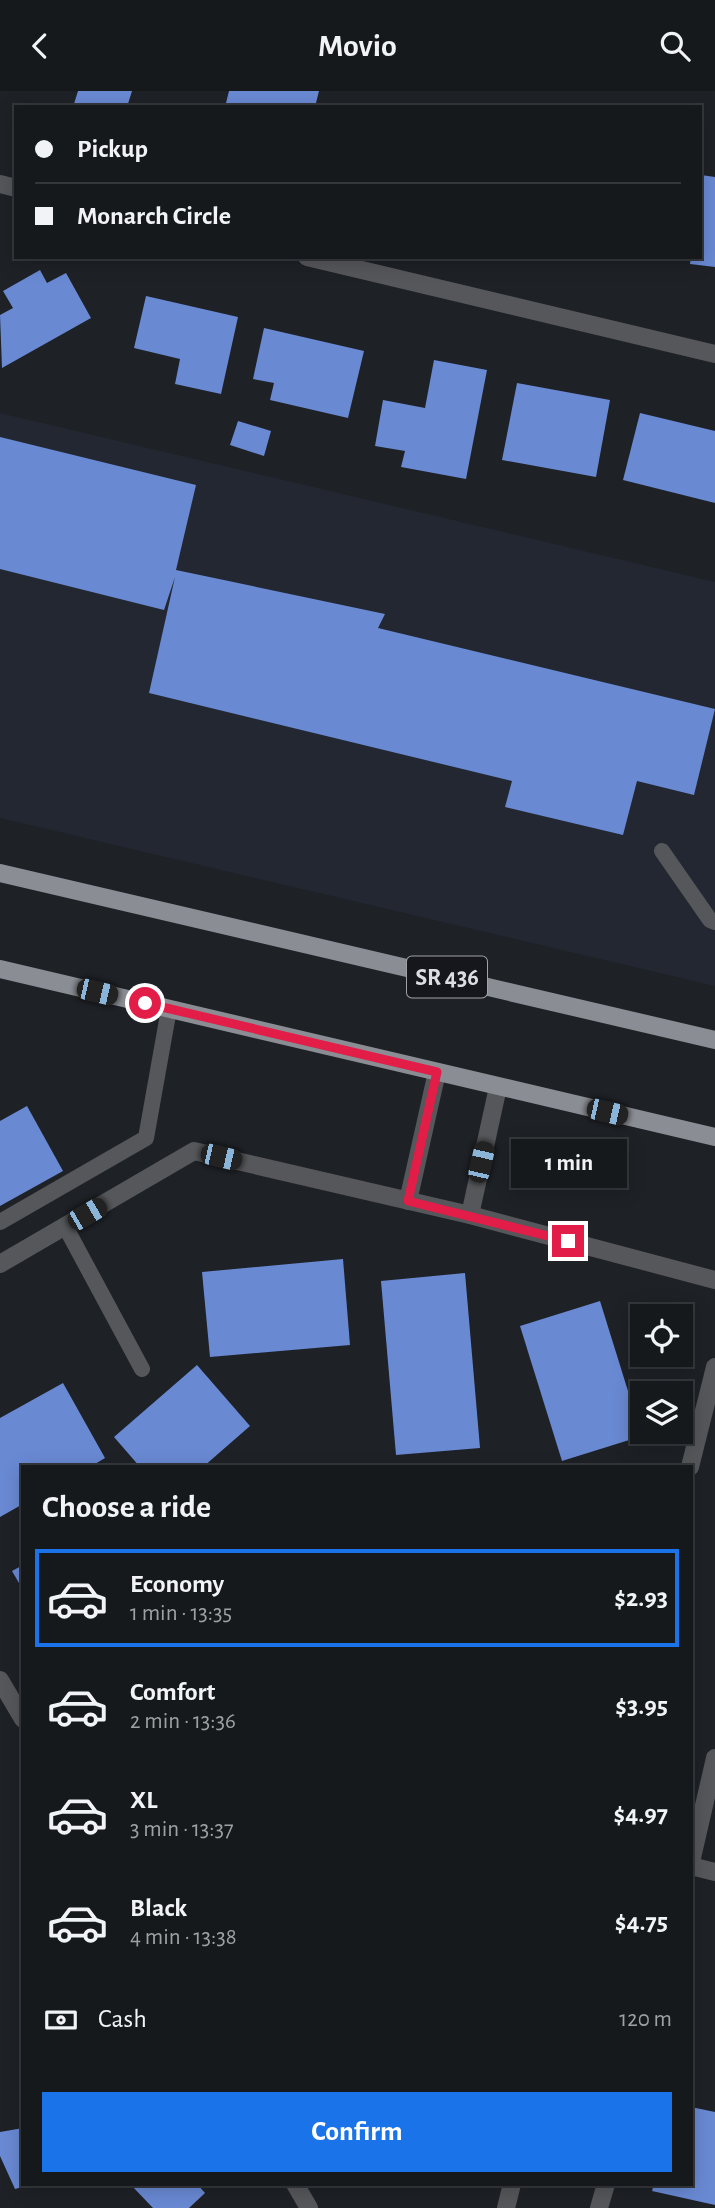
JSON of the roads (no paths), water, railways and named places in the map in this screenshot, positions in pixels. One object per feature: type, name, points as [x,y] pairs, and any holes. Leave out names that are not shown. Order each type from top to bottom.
[{"type":"main road","name":"SR 436","points":[[0,873],[715,1040]]},
{"type":"main road","points":[[0,969],[715,1137]]},
{"type":"street","points":[[315,259],[715,354]]},
{"type":"street","points":[[408,1201],[437,1072]]},
{"type":"street","points":[[470,1215],[498,1087]]},
{"type":"street","points":[[0,1265],[194,1151],[470,1215],[715,1280]]},
{"type":"street","points":[[690,1465],[715,1367]]},
{"type":"street","points":[[0,1680],[21,1716]]},
{"type":"street","points":[[693,1855],[715,1758]]},
{"type":"street","points":[[693,1865],[715,1872]]},
{"type":"street","points":[[296,2186],[309,2208]]},
{"type":"street","points":[[506,2208],[512,2186]]},
{"type":"street","points":[[599,2208],[605,2186]]},
{"type":"lane","points":[[662,851],[710,920],[715,922]]},
{"type":"lane","points":[[0,1222],[146,1138],[169,1009]]},
{"type":"lane","points":[[65,1226],[142,1369]]}]
